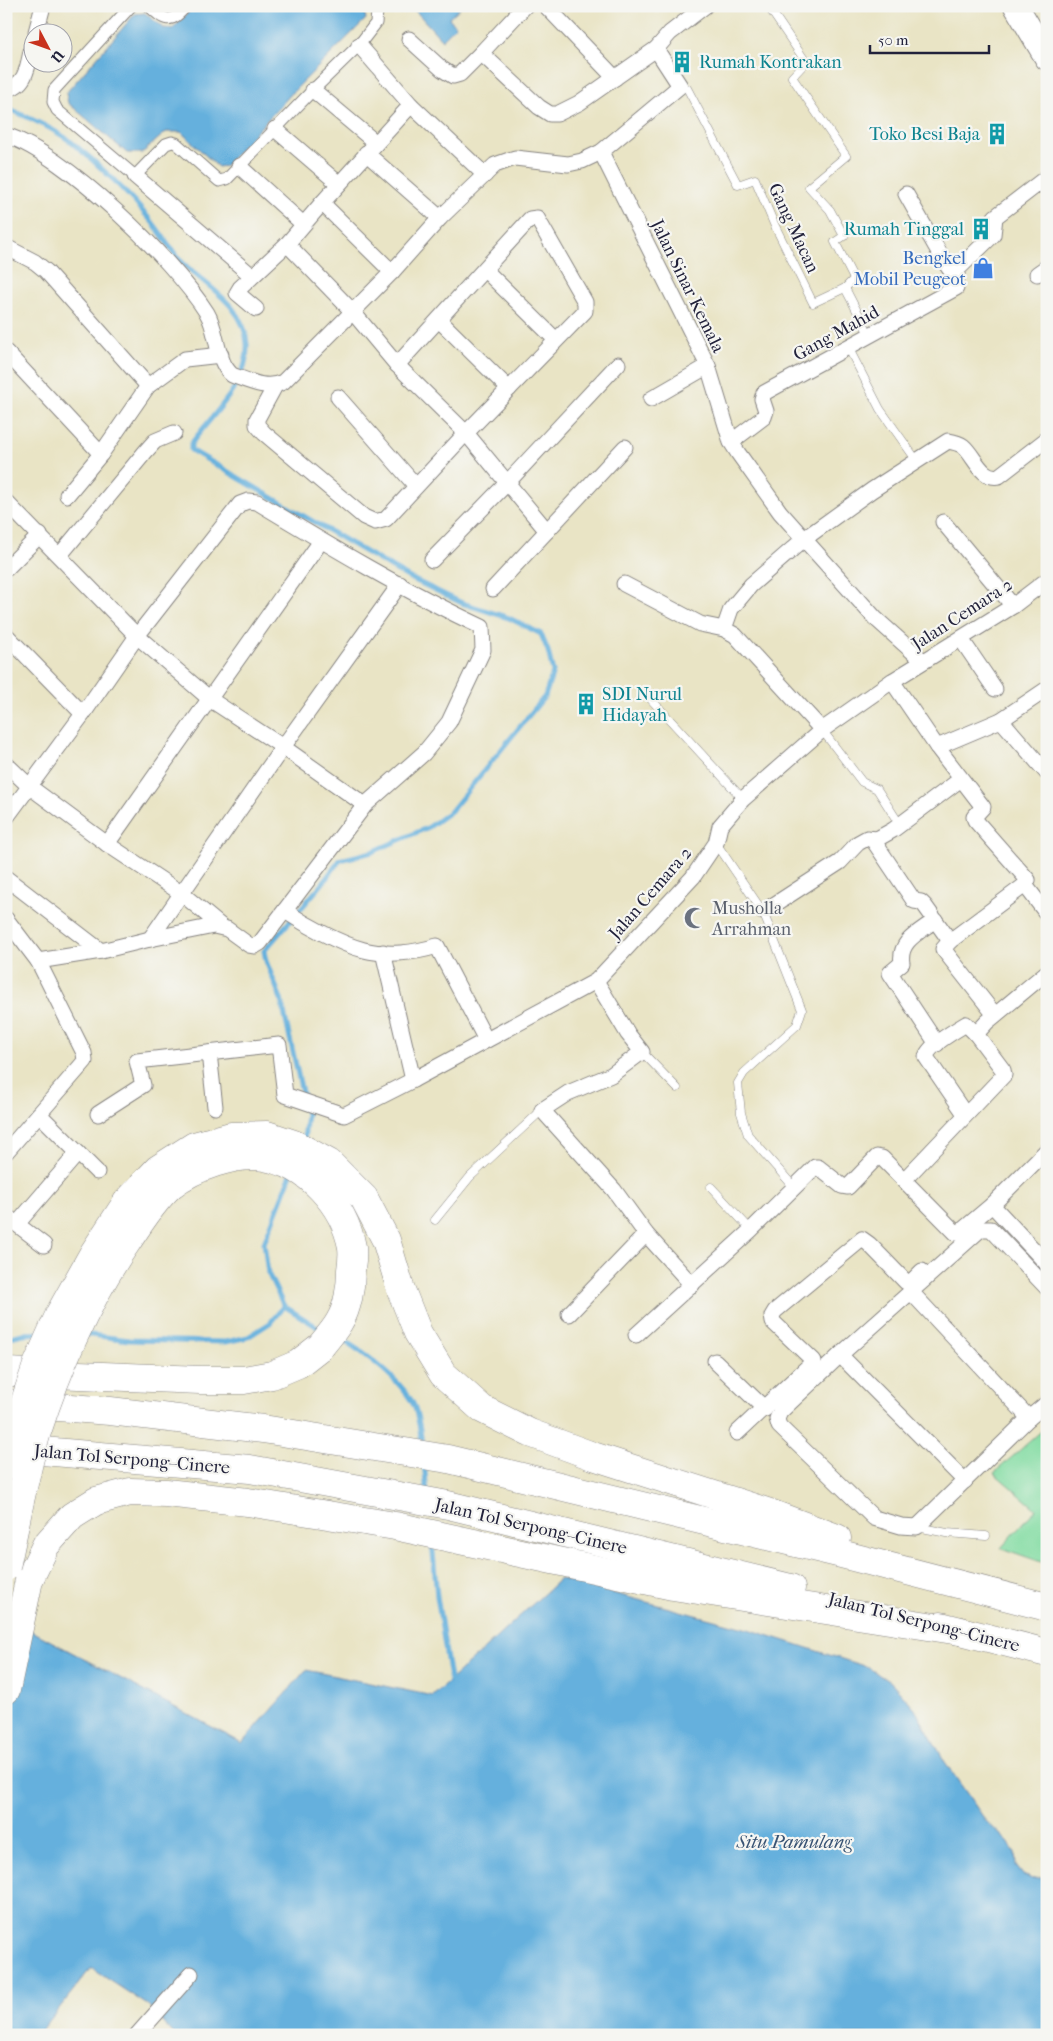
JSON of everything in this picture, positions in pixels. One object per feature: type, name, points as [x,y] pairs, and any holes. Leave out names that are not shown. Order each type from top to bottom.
[{"type":"highway","points":[[6,1466],[16,1428],[37,1365],[60,1312],[93,1254],[127,1202],[158,1169],[194,1146],[231,1136],[268,1135],[294,1144],[329,1163],[364,1198],[386,1240],[401,1290],[418,1333],[443,1374],[482,1409],[530,1433],[590,1455],[770,1513],[961,1585]]},
{"type":"highway","points":[[6,1372],[200,1380],[244,1380],[272,1375],[298,1364],[321,1346],[340,1321],[351,1284],[352,1248],[340,1212],[318,1184],[292,1166],[264,1156],[231,1157],[200,1168],[171,1186],[145,1216],[112,1264],[81,1320],[59,1372],[37,1433],[6,1567]]},
{"type":"highway","points":[[6,1403],[110,1411],[263,1429],[448,1459],[961,1585],[1047,1608]]},
{"type":"highway","name":"Jalan Tol Serpong–Cinere","points":[[6,1448],[250,1469],[448,1505],[821,1595],[1047,1653]]},
{"type":"highway","points":[[6,1690],[28,1580],[46,1545],[72,1516],[96,1501],[130,1492],[166,1493],[248,1502],[395,1526],[673,1586],[960,1631]]},
{"type":"main road","points":[[1016,6],[1047,58]]},
{"type":"street","points":[[39,22],[43,6]]},
{"type":"street","points":[[131,6],[54,90],[52,97],[57,110],[252,276]]},
{"type":"street","points":[[148,6],[163,19],[167,20],[175,18],[186,6]]},
{"type":"street","points":[[136,176],[166,144],[172,142],[176,143],[219,180],[227,179],[312,90],[359,45],[376,23],[377,11],[375,6]]},
{"type":"street","points":[[409,39],[442,70],[453,76],[460,74],[482,53],[525,6]]},
{"type":"street","points":[[546,6],[615,78]]},
{"type":"street","points":[[482,53],[540,107],[550,114],[557,114],[579,103],[656,49],[670,33],[705,6]]},
{"type":"street","points":[[359,45],[411,105],[485,175]]},
{"type":"street","points":[[6,135],[46,155],[81,181],[136,231],[186,284],[211,320],[224,364],[239,377],[266,386],[275,386],[284,382],[392,272],[440,218],[495,165],[515,158],[568,164],[582,161],[601,152],[680,86],[656,49]]},
{"type":"street","points":[[6,89],[20,84],[26,72]]},
{"type":"street","points":[[312,90],[440,218]]},
{"type":"street","points":[[256,309],[237,293],[240,288],[287,244],[411,105]]},
{"type":"street","points":[[275,129],[339,184]]},
{"type":"street","name":"Jalan Sinar Kemala","points":[[601,152],[708,366],[731,442],[769,497],[804,539],[874,618],[923,661]]},
{"type":"street","points":[[239,166],[303,224]]},
{"type":"street","name":"Gang Mahid","points":[[731,442],[764,417],[766,411],[762,399],[764,393],[956,288],[957,270],[993,235],[994,217],[1047,177]]},
{"type":"street","points":[[906,194],[944,262],[956,278]]},
{"type":"street","points":[[322,203],[392,272]]},
{"type":"street","points":[[275,386],[257,419],[257,425],[264,433],[364,517],[375,522],[386,519],[584,311],[586,306],[537,218],[530,219],[397,365]]},
{"type":"street","points":[[287,244],[352,311],[397,365],[466,433],[547,531]]},
{"type":"street","points":[[7,247],[35,262],[46,271],[148,386]]},
{"type":"street","points":[[485,270],[556,339]]},
{"type":"street","points":[[439,320],[509,389]]},
{"type":"street","points":[[198,356],[214,329]]},
{"type":"street","points":[[6,352],[101,454]]},
{"type":"street","points":[[66,495],[101,454],[148,386],[185,360],[198,356],[221,355]]},
{"type":"street","points":[[432,560],[618,364]]},
{"type":"street","points":[[651,399],[708,366]]},
{"type":"street","points":[[338,397],[416,486]]},
{"type":"street","points":[[60,555],[155,441],[174,433]]},
{"type":"street","points":[[724,629],[731,609],[751,585],[804,539],[872,490],[948,441],[957,442],[964,447],[986,475],[992,478],[999,476],[1044,446]]},
{"type":"street","points":[[493,588],[625,447]]},
{"type":"street","points":[[6,764],[30,787],[107,844],[181,893],[222,927],[249,945],[255,946],[260,943],[365,805],[424,753],[437,739],[449,722],[483,650],[482,627],[322,541],[257,502],[248,501],[240,504],[137,636],[83,714],[30,787],[6,818]]},
{"type":"street","points":[[6,502],[40,534],[137,636],[211,700],[283,746],[365,805]]},
{"type":"street","points":[[943,522],[1013,606]]},
{"type":"street","points":[[6,569],[40,534]]},
{"type":"street","points":[[107,844],[322,541]]},
{"type":"street","name":"Jalan Cemara 2","points":[[209,1053],[279,1045],[291,1097],[344,1115],[596,981],[693,877],[716,843],[720,826],[743,799],[822,730],[892,681],[1013,606],[1047,580]]},
{"type":"street","points":[[150,939],[283,746],[400,584]]},
{"type":"street","points":[[624,584],[700,624],[724,629],[735,635],[822,730]]},
{"type":"street","points":[[6,635],[83,714]]},
{"type":"street","points":[[961,639],[995,689]]},
{"type":"street","points":[[892,681],[937,746],[984,808],[974,817],[974,820],[1028,880],[1025,885],[950,940],[943,949],[995,1015]]},
{"type":"street","points":[[937,746],[1001,720],[1047,689]]},
{"type":"street","points":[[1001,720],[1047,773]]},
{"type":"street","points":[[873,840],[900,825],[961,779]]},
{"type":"street","points":[[763,912],[840,862],[858,843],[867,838],[873,840],[914,900],[921,902],[950,940]]},
{"type":"street","points":[[6,878],[101,951]]},
{"type":"street","points":[[1025,885],[1047,914]]},
{"type":"street","points":[[284,911],[304,924],[364,950],[383,952],[424,950],[437,946],[486,1040]]},
{"type":"street","points":[[6,919],[38,961],[84,1053],[85,1061],[6,1152]]},
{"type":"street","points":[[935,920],[905,943],[901,949],[902,963],[890,973],[937,1044]]},
{"type":"street","points":[[38,961],[101,951],[214,926],[222,927]]},
{"type":"street","points":[[383,952],[413,1080]]},
{"type":"street","points":[[976,1034],[995,1015],[1047,972]]},
{"type":"street","points":[[596,981],[628,1034],[642,1052],[611,1075],[568,1093],[542,1110],[614,1190],[646,1234],[692,1285]]},
{"type":"street","points":[[905,1179],[1004,1072],[976,1034],[966,1024],[937,1044],[928,1052],[926,1057],[965,1114]]},
{"type":"street","points":[[98,1114],[144,1085],[137,1061],[209,1053],[215,1107]]},
{"type":"street","points":[[39,1114],[97,1172]]},
{"type":"street","points":[[738,1433],[814,1361],[773,1322],[772,1316],[775,1311],[862,1239],[870,1244],[902,1280],[910,1283],[960,1232],[992,1205],[1047,1150]]},
{"type":"street","points":[[44,1245],[12,1220],[78,1153]]},
{"type":"street","points":[[636,1335],[751,1230],[812,1168],[818,1166],[842,1186],[848,1187],[879,1156],[905,1179],[943,1221],[956,1233],[960,1232]]},
{"type":"street","points":[[992,1205],[1047,1264]]},
{"type":"street","points":[[1047,1288],[991,1229],[981,1229],[840,1355],[780,1412],[777,1419],[779,1426],[874,1518],[901,1526],[917,1527],[1047,1402]]},
{"type":"street","points":[[569,1314],[646,1234]]},
{"type":"street","points":[[912,1292],[1029,1418]]},
{"type":"street","points":[[840,1355],[966,1481]]},
{"type":"street","points":[[715,1361],[765,1409]]},
{"type":"street","points":[[137,2035],[191,1974]]},
{"type":"lane","points":[[768,6],[806,62],[792,77],[846,156],[809,187],[830,210],[844,236],[835,242],[854,280],[845,288],[870,336]]},
{"type":"lane","name":"Gang Macan","points":[[680,86],[687,88],[738,185],[755,179],[774,224],[813,303],[845,288]]},
{"type":"lane","points":[[848,348],[880,409],[917,461]]},
{"type":"lane","points":[[647,695],[743,799]]},
{"type":"lane","points":[[822,730],[862,782],[877,789],[900,825]]},
{"type":"lane","points":[[716,843],[763,912],[802,1010],[798,1025],[740,1078],[738,1083],[741,1113],[748,1135],[794,1187]]},
{"type":"lane","points":[[642,1052],[677,1088]]},
{"type":"lane","points":[[435,1220],[470,1177],[542,1110]]},
{"type":"lane","points":[[711,1187],[751,1230]]},
{"type":"lane","points":[[917,1527],[947,1533],[986,1536]]},
{"type":"green space","points":[[1047,1426],[1047,1564],[1001,1548],[1036,1509],[994,1473]]},
{"type":"water","points":[[194,6],[363,6],[366,19],[292,93],[225,166],[218,167],[181,132],[166,132],[142,153],[127,153],[68,103],[66,93],[135,14],[145,13],[163,28],[173,29]]},
{"type":"water","points":[[411,6],[462,6],[449,18],[456,26],[442,40]]},
{"type":"water","name":"Situ Pamulang","points":[[560,1579],[748,1629],[867,1667],[891,1682],[913,1706],[945,1762],[986,1821],[1008,1842],[1015,1853],[1016,1866],[1023,1875],[1032,1879],[1047,1877],[1047,2035],[175,2035],[146,2004],[91,1968],[38,2035],[6,2035],[6,1735],[30,1630],[242,1743],[306,1670],[433,1696]]},
{"type":"waterway","points":[[6,108],[55,131],[92,160],[144,212],[180,260],[222,297],[239,318],[245,330],[247,344],[246,359],[242,372],[228,397],[191,444],[191,450],[408,577],[462,603],[509,618],[541,634],[548,651],[553,672],[545,696],[451,811],[429,827],[372,852],[340,860],[322,884],[264,951],[281,999],[307,1114],[304,1140]]},
{"type":"waterway","points":[[291,1174],[264,1243],[268,1273],[284,1306],[322,1330]]},
{"type":"waterway","points":[[84,1334],[129,1340],[226,1342],[248,1337],[270,1323],[284,1306]]},
{"type":"waterway","points":[[6,1338],[23,1334],[43,1333]]},
{"type":"waterway","points":[[339,1338],[382,1368],[410,1398],[420,1427],[422,1446]]},
{"type":"waterway","points":[[424,1462],[427,1494]]},
{"type":"waterway","points":[[432,1542],[437,1596],[451,1685]]},
{"type":"place","name":"Rumah Kontrakan","points":[[682,62]]},
{"type":"place","name":"Toko Besi Baja","points":[[997,134]]},
{"type":"place","name":"Rumah Tinggal","points":[[981,229]]},
{"type":"place","name":"Bengkel Mobil Peugeot","points":[[983,268]]},
{"type":"place","name":"SDI Nurul Hidayah","points":[[586,704]]},
{"type":"place","name":"Musholla Arrahman","points":[[695,918]]}]
